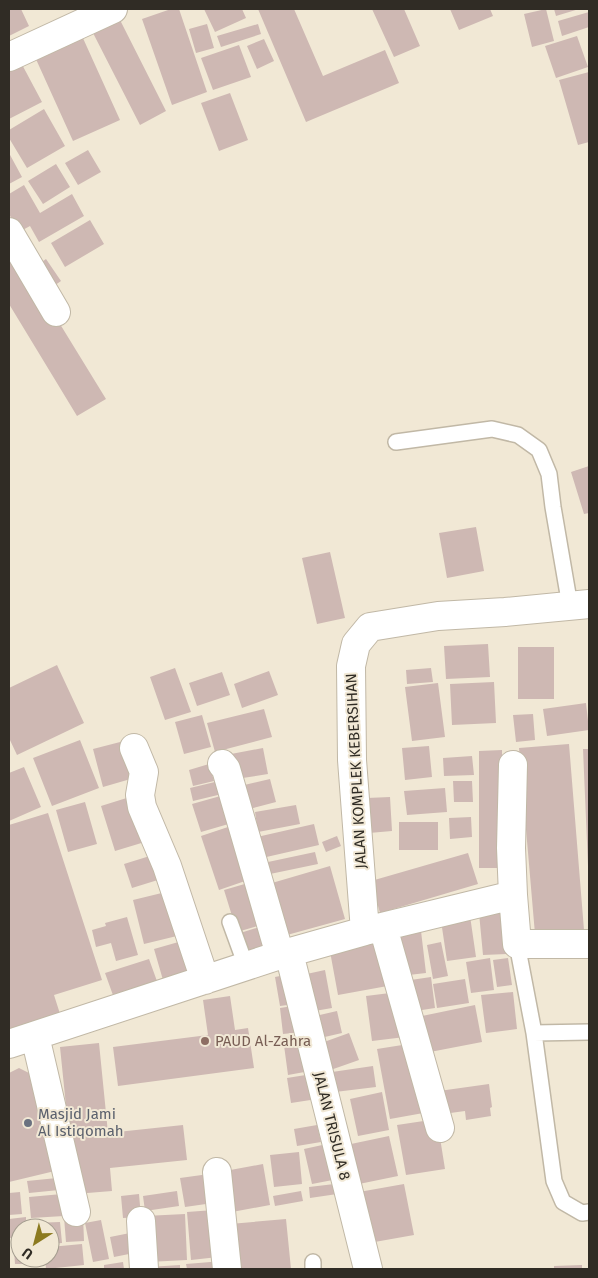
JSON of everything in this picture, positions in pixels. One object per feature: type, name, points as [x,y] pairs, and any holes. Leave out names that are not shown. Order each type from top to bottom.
[{"type":"street","points":[[9,57],[81,15],[112,9]]},
{"type":"street","points":[[9,232],[56,312]]},
{"type":"street","name":"JALAN KOMPLEK KEBERSIHAN","points":[[440,1128],[374,929],[352,760],[351,666],[356,644],[370,627],[438,616],[580,605]]},
{"type":"street","points":[[134,748],[144,772],[140,795],[142,807],[167,866],[205,980]]},
{"type":"street","name":"JALAN TRISULA 8","points":[[222,764],[226,769],[285,954],[368,1269]]},
{"type":"street","points":[[514,765],[511,848],[517,944],[589,944]]},
{"type":"street","points":[[9,1044],[285,954],[374,929],[513,894]]},
{"type":"street","points":[[36,1036],[76,1212]]},
{"type":"street","points":[[217,1172],[227,1269]]},
{"type":"street","points":[[141,1221],[144,1269]]},
{"type":"lane","points":[[396,442],[492,429],[518,435],[539,450],[548,474],[553,507],[580,605]]},
{"type":"lane","points":[[230,922],[246,966]]},
{"type":"lane","points":[[517,944],[534,1033],[554,1181],[563,1202],[582,1213],[589,1212]]},
{"type":"lane","points":[[534,1033],[589,1032]]},
{"type":"building","points":[[9,9],[21,9],[29,26],[9,36]]},
{"type":"building","points":[[171,9],[179,9],[207,92],[172,105],[142,19]]},
{"type":"building","points":[[204,9],[242,9],[246,18],[215,32]]},
{"type":"building","points":[[258,9],[294,9],[323,76],[385,50],[399,83],[306,122]]},
{"type":"building","points":[[372,9],[404,9],[420,46],[394,57]]},
{"type":"building","points":[[450,9],[490,9],[493,16],[459,30]]},
{"type":"building","points":[[546,9],[554,41],[532,47],[524,14]]},
{"type":"building","points":[[554,9],[579,9],[556,16]]},
{"type":"building","points":[[589,12],[589,27],[562,36],[558,21]]},
{"type":"building","points":[[119,18],[166,111],[140,125],[92,31]]},
{"type":"building","points":[[207,24],[214,48],[196,53],[189,29]]},
{"type":"building","points":[[258,24],[261,34],[221,47],[217,36]]},
{"type":"building","points":[[82,36],[120,120],[73,141],[35,57]]},
{"type":"building","points":[[577,36],[588,67],[556,78],[545,46]]},
{"type":"building","points":[[264,39],[274,61],[257,69],[247,46]]},
{"type":"building","points":[[239,45],[251,77],[213,90],[201,58]]},
{"type":"building","points":[[18,57],[42,102],[9,119],[9,62]]},
{"type":"building","points":[[589,72],[589,142],[578,145],[559,80]]},
{"type":"building","points":[[230,93],[248,140],[219,151],[201,103]]},
{"type":"building","points":[[44,109],[65,146],[27,168],[9,138],[9,130]]},
{"type":"building","points":[[88,150],[101,172],[78,185],[65,163]]},
{"type":"building","points":[[9,153],[22,177],[9,184]]},
{"type":"building","points":[[56,164],[70,187],[43,204],[28,181]]},
{"type":"building","points":[[24,185],[40,213],[72,194],[84,216],[39,242],[30,226],[19,232],[9,214],[9,194]]},
{"type":"building","points":[[90,220],[104,244],[65,267],[51,243]]},
{"type":"building","points":[[9,241],[106,399],[77,416],[9,304]]},
{"type":"building","points":[[46,259],[61,281],[51,288],[36,266]]},
{"type":"building","points":[[589,466],[589,513],[584,514],[571,472]]},
{"type":"building","points":[[476,527],[484,571],[447,578],[439,533]]},
{"type":"building","points":[[330,552],[345,618],[317,624],[302,558]]},
{"type":"building","points":[[488,644],[490,677],[446,679],[444,646]]},
{"type":"building","points":[[518,647],[554,647],[554,699],[518,699]]},
{"type":"building","points":[[57,665],[84,723],[17,755],[9,738],[9,688]]},
{"type":"building","points":[[175,668],[191,712],[165,720],[150,677]]},
{"type":"building","points":[[431,668],[433,682],[407,684],[406,670]]},
{"type":"building","points":[[269,671],[278,695],[242,708],[234,684]]},
{"type":"building","points":[[222,672],[230,695],[197,706],[189,683]]},
{"type":"building","points":[[494,682],[496,723],[452,725],[450,684]]},
{"type":"building","points":[[438,683],[445,737],[412,741],[405,687]]},
{"type":"building","points":[[586,703],[589,730],[547,736],[543,709]]},
{"type":"building","points":[[264,709],[272,737],[215,752],[207,723]]},
{"type":"building","points":[[533,714],[535,740],[516,742],[513,715]]},
{"type":"building","points":[[202,715],[211,747],[184,754],[175,722]]},
{"type":"building","points":[[80,740],[99,788],[52,806],[33,758]]},
{"type":"building","points":[[124,741],[134,778],[103,787],[93,749]]},
{"type":"building","points":[[569,744],[584,930],[535,934],[519,748]]},
{"type":"building","points":[[429,746],[432,777],[405,780],[402,748]]},
{"type":"building","points":[[263,748],[268,774],[236,779],[231,754]]},
{"type":"building","points":[[583,749],[589,749],[589,866],[588,866]]},
{"type":"building","points":[[502,750],[503,868],[479,868],[479,751]]},
{"type":"building","points":[[472,756],[474,775],[444,776],[443,758]]},
{"type":"building","points":[[209,764],[214,781],[193,786],[189,770]]},
{"type":"building","points":[[24,767],[41,807],[9,821],[9,773]]},
{"type":"building","points":[[270,779],[276,802],[246,810],[240,786]]},
{"type":"building","points":[[219,781],[222,794],[193,801],[190,788]]},
{"type":"building","points":[[453,781],[472,781],[473,802],[454,802]]},
{"type":"building","points":[[445,788],[447,812],[407,815],[404,791]]},
{"type":"building","points":[[224,795],[232,823],[201,832],[192,804]]},
{"type":"building","points":[[133,796],[148,841],[115,851],[101,806]]},
{"type":"building","points":[[390,797],[392,831],[369,833],[367,798]]},
{"type":"building","points":[[85,802],[97,844],[68,852],[56,810]]},
{"type":"building","points":[[296,805],[300,824],[258,832],[255,812]]},
{"type":"building","points":[[48,813],[102,980],[54,995],[61,1017],[9,1033],[9,825]]},
{"type":"building","points":[[471,817],[472,837],[450,839],[449,818]]},
{"type":"building","points":[[399,822],[438,822],[438,850],[399,850]]},
{"type":"building","points":[[314,824],[319,845],[262,858],[257,837]]},
{"type":"building","points":[[231,826],[248,880],[219,890],[201,836]]},
{"type":"building","points":[[337,836],[341,846],[326,852],[322,842]]},
{"type":"building","points":[[315,852],[318,864],[270,874],[268,862]]},
{"type":"building","points":[[468,853],[478,884],[380,913],[371,881]]},
{"type":"building","points":[[153,855],[161,879],[132,888],[124,864]]},
{"type":"building","points":[[330,866],[345,919],[287,935],[272,883]]},
{"type":"building","points":[[255,881],[268,923],[237,932],[224,890]]},
{"type":"building","points":[[170,891],[181,935],[144,944],[133,900]]},
{"type":"building","points":[[469,909],[476,957],[447,961],[440,914]]},
{"type":"building","points":[[504,911],[507,954],[483,955],[479,913]]},
{"type":"building","points":[[127,917],[138,955],[116,961],[111,943],[96,947],[92,930],[106,926],[105,923]]},
{"type":"building","points":[[269,924],[277,951],[245,961],[237,934]]},
{"type":"building","points":[[421,931],[426,973],[400,976],[395,934]]},
{"type":"building","points":[[383,936],[393,985],[338,995],[329,946]]},
{"type":"building","points":[[182,941],[191,971],[163,980],[154,949]]},
{"type":"building","points":[[441,942],[448,976],[433,979],[427,945]]},
{"type":"building","points":[[490,958],[494,990],[471,993],[466,962]]},
{"type":"building","points":[[508,958],[512,985],[497,987],[493,960]]},
{"type":"building","points":[[149,959],[158,984],[114,998],[105,973]]},
{"type":"building","points":[[325,970],[332,1008],[309,1012],[302,975]]},
{"type":"building","points":[[290,974],[295,1004],[280,1006],[275,977]]},
{"type":"building","points":[[431,977],[435,1008],[409,1012],[404,981]]},
{"type":"building","points":[[465,979],[469,1003],[437,1008],[433,984]]},
{"type":"building","points":[[398,992],[405,1037],[372,1041],[366,996]]},
{"type":"building","points":[[513,992],[517,1029],[486,1033],[481,995]]},
{"type":"building","name":"PAUD Al-Zahra","points":[[230,996],[235,1030],[248,1028],[254,1068],[118,1086],[113,1047],[208,1035],[203,1000]]},
{"type":"building","points":[[299,1005],[303,1032],[283,1034],[280,1008]]},
{"type":"building","points":[[475,1005],[482,1042],[430,1052],[422,1016]]},
{"type":"building","points":[[337,1011],[342,1033],[316,1039],[311,1017]]},
{"type":"building","points":[[349,1033],[359,1060],[322,1073],[313,1046]]},
{"type":"building","points":[[304,1035],[310,1071],[288,1075],[283,1038]]},
{"type":"building","points":[[99,1043],[108,1133],[183,1125],[187,1160],[110,1168],[112,1191],[75,1194],[60,1047]]},
{"type":"building","points":[[415,1043],[429,1112],[390,1119],[377,1049]]},
{"type":"building","points":[[373,1066],[376,1087],[335,1092],[332,1072]]},
{"type":"building","name":"Masjid Jami Al Istiqomah","points":[[19,1068],[35,1076],[59,1170],[9,1182],[9,1073]]},
{"type":"building","points":[[312,1074],[317,1099],[291,1103],[287,1078]]},
{"type":"building","points":[[489,1084],[492,1107],[490,1108],[491,1116],[466,1120],[465,1111],[443,1114],[439,1091]]},
{"type":"building","points":[[382,1092],[389,1130],[358,1136],[350,1099]]},
{"type":"building","points":[[437,1119],[445,1169],[406,1175],[397,1125]]},
{"type":"building","points":[[317,1125],[321,1142],[297,1146],[294,1129]]},
{"type":"building","points":[[389,1136],[398,1176],[359,1184],[351,1144]]},
{"type":"building","points":[[336,1142],[343,1178],[312,1184],[304,1149]]},
{"type":"building","points":[[299,1152],[302,1184],[274,1187],[270,1155]]},
{"type":"building","points":[[263,1164],[270,1205],[232,1212],[225,1171]]},
{"type":"building","points":[[209,1174],[213,1203],[185,1207],[180,1178]]},
{"type":"building","points":[[57,1178],[59,1190],[29,1193],[27,1181]]},
{"type":"building","points":[[343,1183],[344,1193],[310,1198],[309,1187]]},
{"type":"building","points":[[404,1184],[414,1235],[369,1243],[359,1192]]},
{"type":"building","points":[[177,1191],[179,1206],[145,1211],[143,1196]]},
{"type":"building","points":[[301,1191],[303,1201],[275,1206],[273,1196]]},
{"type":"building","points":[[20,1192],[22,1214],[9,1215],[9,1193]]},
{"type":"building","points":[[62,1194],[64,1216],[31,1218],[29,1197]]},
{"type":"building","points":[[139,1194],[141,1217],[123,1218],[121,1196]]},
{"type":"building","points":[[214,1210],[218,1257],[191,1260],[187,1212]]},
{"type":"building","points":[[185,1214],[187,1260],[148,1262],[145,1216]]},
{"type":"building","points":[[83,1216],[84,1241],[66,1242],[64,1217]]},
{"type":"building","points":[[9,1219],[10,1219],[9,1238]]},
{"type":"building","points":[[286,1219],[291,1269],[234,1269],[230,1224]]},
{"type":"building","points":[[101,1220],[109,1259],[93,1262],[85,1223]]},
{"type":"building","points":[[60,1222],[62,1243],[60,1243]]},
{"type":"building","points":[[135,1232],[139,1252],[114,1257],[110,1237]]},
{"type":"building","points":[[82,1244],[84,1265],[60,1268],[60,1246]]},
{"type":"building","points":[[223,1261],[223,1269],[187,1269],[186,1264]]},
{"type":"building","points":[[123,1262],[124,1269],[104,1269],[104,1265]]},
{"type":"building","points":[[180,1265],[180,1269],[149,1269],[149,1267]]},
{"type":"building","points":[[582,1265],[582,1269],[554,1269],[554,1266]]},
{"type":"place","name":"PAUD Al-Zahra","points":[[205,1041]]},
{"type":"place","name":"Masjid Jami Al Istiqomah","points":[[28,1123]]}]
